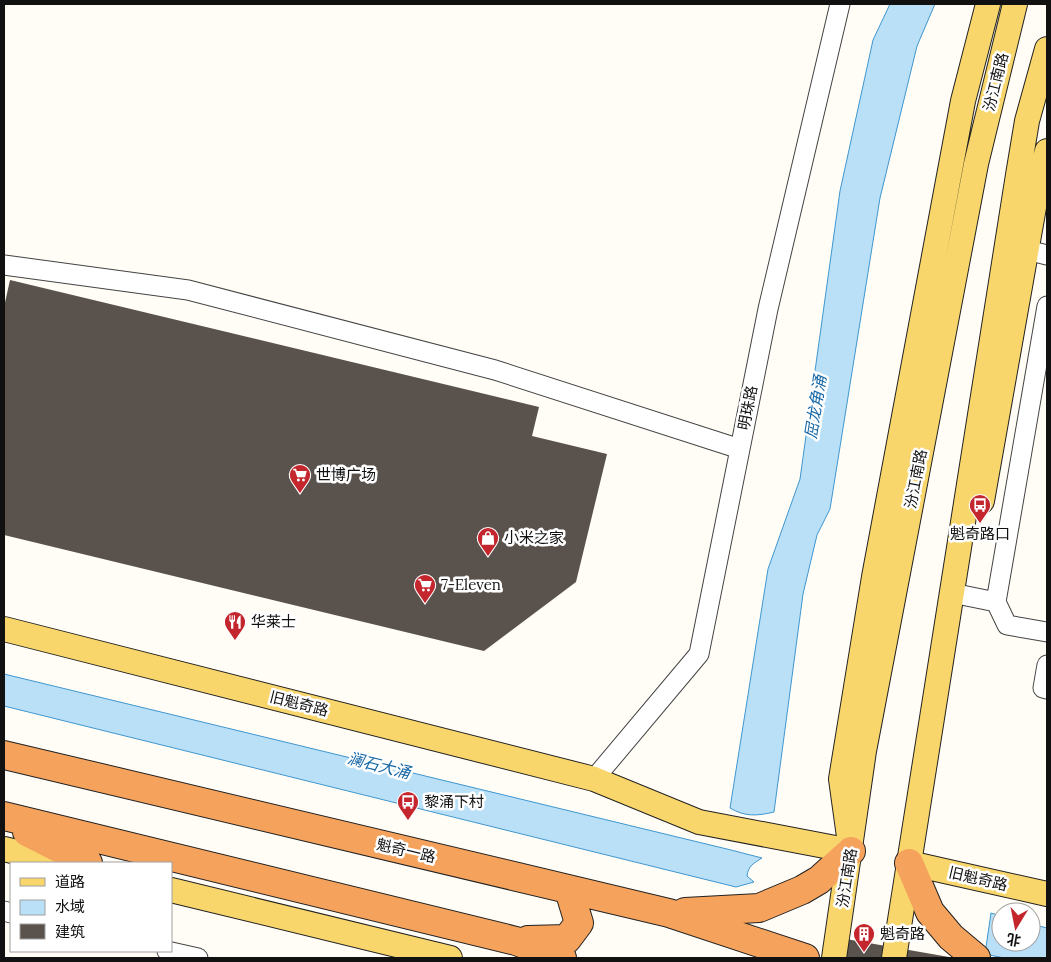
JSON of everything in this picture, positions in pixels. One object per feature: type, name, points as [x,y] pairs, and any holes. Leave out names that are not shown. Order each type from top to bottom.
[{"type":"highway","name":"魁奇一路","points":[[4,755],[669,913],[805,958]]},
{"type":"highway","points":[[4,816],[516,941],[562,958]]},
{"type":"highway","points":[[4,820],[86,862]]},
{"type":"highway","points":[[669,913],[759,908],[802,890],[819,880],[851,851]]},
{"type":"highway","points":[[909,863],[930,912],[951,937],[976,958]]},
{"type":"highway","points":[[516,941],[567,939],[580,923],[569,890]]},
{"type":"main road","points":[[851,851],[841,779],[842,770],[874,577],[963,101],[988,4]]},
{"type":"main road","name":"汾江南路","points":[[834,958],[851,851],[864,750],[976,164],[1015,4]]},
{"type":"main road","points":[[952,593],[983,498],[1037,252],[1035,178],[1028,121],[1047,49]]},
{"type":"main road","points":[[894,958],[952,593],[1035,178],[1047,150]]},
{"type":"main road","name":"旧魁奇路","points":[[4,629],[594,779],[699,822],[851,851]]},
{"type":"main road","points":[[4,849],[58,862]]},
{"type":"main road","name":"旧魁奇路","points":[[909,863],[1047,894]]},
{"type":"main road","points":[[172,890],[389,951],[450,958]]},
{"type":"street","name":"明珠路","points":[[594,779],[699,654],[768,309],[840,4]]},
{"type":"street","points":[[4,265],[188,290],[495,370],[740,449]]},
{"type":"street","points":[[1047,306],[996,602],[1007,625],[1047,632]]},
{"type":"street","points":[[952,593],[996,602]]},
{"type":"street","points":[[1047,665],[1043,688],[1047,688]]},
{"type":"street","points":[[171,952],[198,958]]},
{"type":"water","name":"屈龙角涌","points":[[890,4],[935,4],[917,46],[880,198],[830,509],[817,535],[803,594],[774,812],[757,815],[746,814],[730,808],[768,569],[800,479],[840,191],[873,40]]},
{"type":"water","name":"澜石大涌","points":[[4,674],[762,858],[752,865],[747,876],[754,882],[736,887],[4,706]]},
{"type":"water","points":[[991,913],[991,952],[1041,952],[1041,926],[1047,928],[1047,958],[1004,958],[985,954]]},
{"type":"building","name":"世博广场","points":[[10,280],[539,407],[532,436],[607,454],[576,582],[484,651],[4,535],[4,307]]},
{"type":"building","name":"魁奇路","points":[[840,938],[949,957],[949,958],[836,958]]},
{"type":"place","name":"世博广场","points":[[300,494]]},
{"type":"place","name":"魁奇路口","points":[[980,524]]},
{"type":"place","name":"小米之家","points":[[488,557]]},
{"type":"place","name":"7-Eleven","points":[[425,604]]},
{"type":"place","name":"华莱士","points":[[235,641]]},
{"type":"place","name":"黎涌下村","points":[[408,821]]},
{"type":"place","name":"魁奇路","points":[[864,953]]}]
